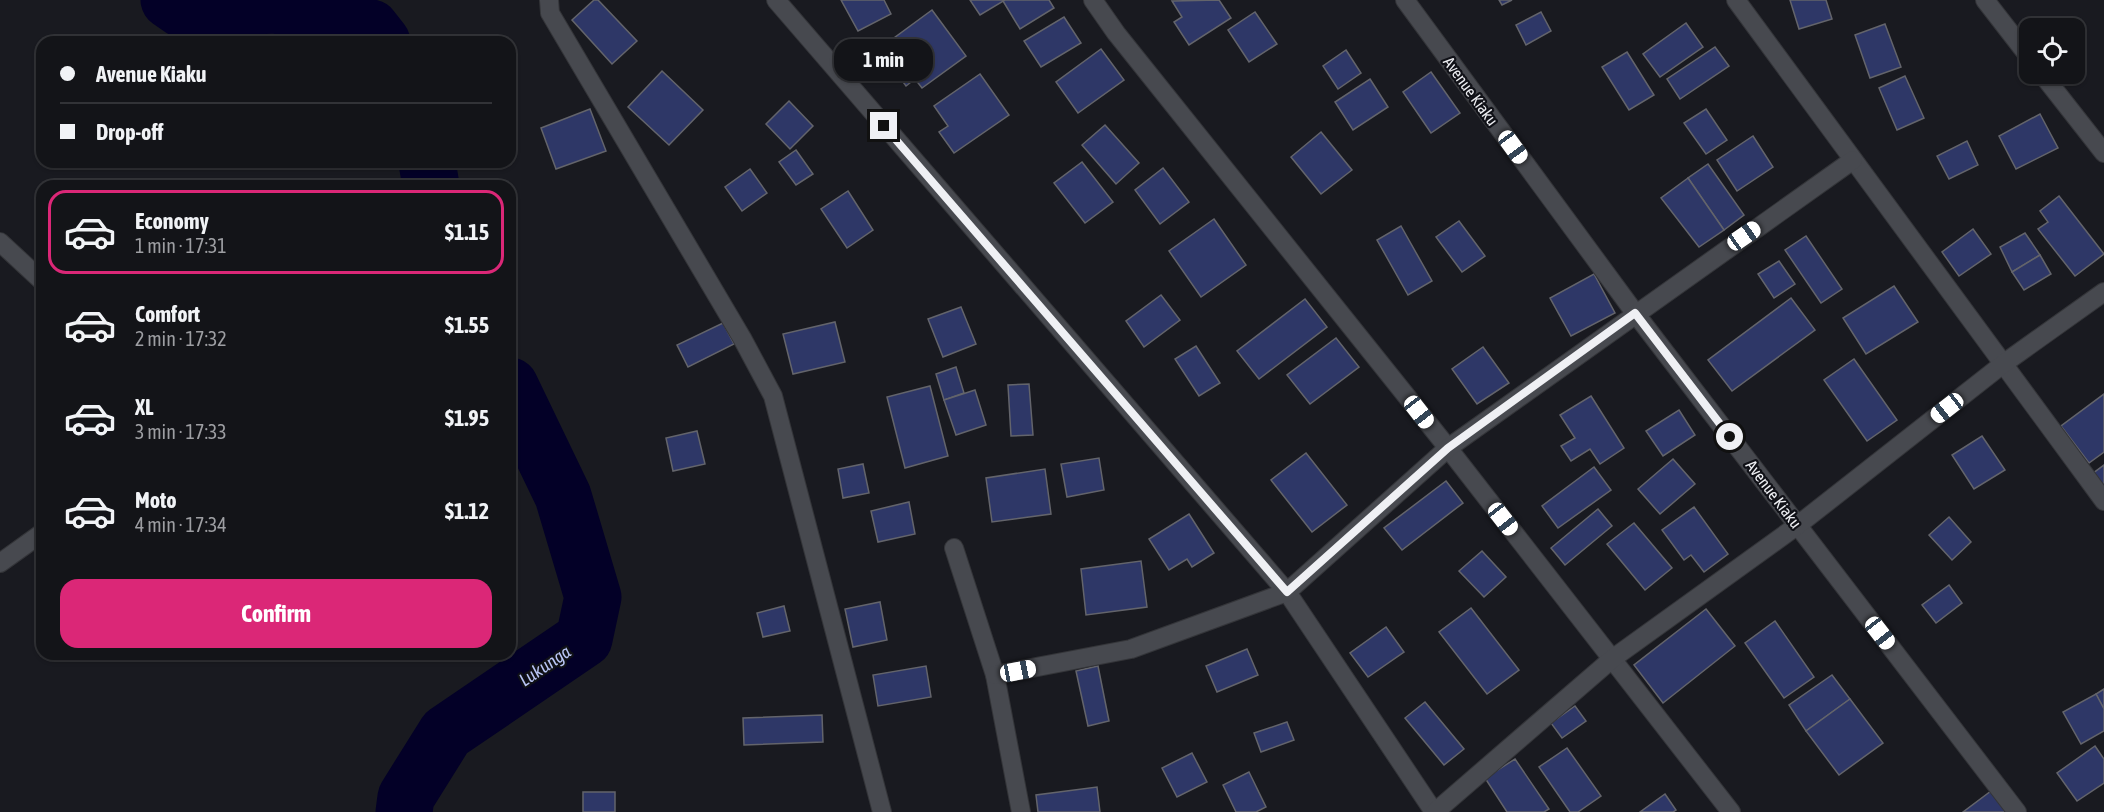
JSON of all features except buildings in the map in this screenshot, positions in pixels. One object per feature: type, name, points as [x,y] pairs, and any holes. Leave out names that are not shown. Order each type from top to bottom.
[{"type":"street","points":[[549,0],[550,13],[742,338],[773,396],[882,812]]},
{"type":"street","points":[[776,0],[1287,592],[1434,812],[1612,659],[1798,525],[2003,364],[2104,292]]},
{"type":"street","points":[[1093,0],[1116,33],[1448,448],[1731,812]]},
{"type":"street","name":"Avenue Kiaku","points":[[1405,0],[1635,313],[2017,812]]},
{"type":"street","points":[[1736,0],[2104,501]]},
{"type":"street","points":[[1985,0],[2019,44]]},
{"type":"street","points":[[2050,84],[2104,153]]},
{"type":"street","points":[[995,675],[1131,650],[1287,592],[1448,448],[1853,160]]},
{"type":"street","points":[[0,242],[36,275]]},
{"type":"street","points":[[0,563],[36,537]]},
{"type":"street","points":[[954,548],[995,675],[1018,812]]},
{"type":"waterway","name":"Lukunga","points":[[169,0],[182,9],[276,5],[371,28],[377,36]]},
{"type":"waterway","name":"Lukunga","points":[[428,168],[430,180]]},
{"type":"waterway","name":"Lukunga","points":[[404,812],[406,797],[446,733],[584,639],[593,597],[563,496],[516,398]]},
{"type":"route","points":[[884,126],[1287,592],[1448,448],[1635,313],[1730,437]]}]
